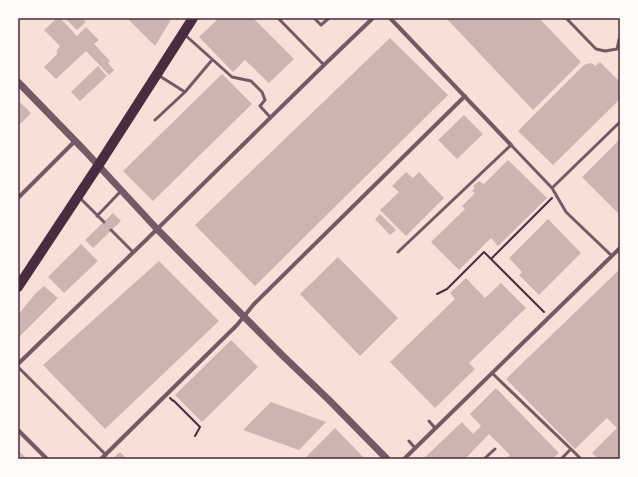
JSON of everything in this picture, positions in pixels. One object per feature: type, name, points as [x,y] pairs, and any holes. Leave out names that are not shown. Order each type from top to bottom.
[{"type":"main road","points":[[18,287],[78,197],[193,18]]},
{"type":"street","points":[[18,366],[270,117],[373,18]]},
{"type":"street","points":[[390,18],[511,145]]},
{"type":"street","points":[[18,82],[157,229],[387,459]]},
{"type":"street","points":[[101,459],[237,325],[254,304],[465,96]]},
{"type":"street","points":[[18,198],[75,141]]},
{"type":"street","points":[[404,459],[620,248]]},
{"type":"street","points":[[18,430],[47,459]]},
{"type":"lane","points":[[278,18],[324,65]]},
{"type":"lane","points":[[314,18],[322,25],[329,18]]},
{"type":"lane","points":[[566,18],[596,49],[605,51],[619,50],[620,38]]},
{"type":"lane","points":[[183,33],[232,77],[251,81],[262,92],[265,100],[260,106],[270,117]]},
{"type":"lane","points":[[155,120],[185,92],[212,60]]},
{"type":"lane","points":[[157,75],[185,92]]},
{"type":"lane","points":[[552,188],[620,122]]},
{"type":"lane","points":[[398,252],[511,145],[552,188],[566,212],[612,256]]},
{"type":"lane","points":[[97,216],[121,191]]},
{"type":"lane","points":[[78,197],[104,222]]},
{"type":"lane","points":[[112,230],[134,252]]},
{"type":"lane","points":[[18,366],[106,454]]},
{"type":"lane","points":[[492,373],[581,459]]},
{"type":"lane","points":[[429,421],[435,428]]},
{"type":"lane","points":[[409,441],[415,448]]},
{"type":"lane","points":[[484,459],[495,449]]},
{"type":"lane","points":[[561,459],[571,449]]},
{"type":"path","points":[[491,259],[556,194]]},
{"type":"path","points":[[437,294],[447,289],[484,252],[549,317]]},
{"type":"path","points":[[167,394],[200,427],[195,436]]},
{"type":"building","points":[[57,18],[60,18],[77,36],[86,27],[99,40],[94,44],[110,61],[108,63],[114,70],[109,75],[86,51],[56,79],[44,67],[58,53],[56,52],[60,46],[44,30]]},
{"type":"building","points":[[65,18],[82,18],[86,22],[77,30]]},
{"type":"building","points":[[127,18],[172,18],[155,46]]},
{"type":"building","points":[[219,18],[253,18],[294,59],[269,83],[245,60],[233,72],[199,37]]},
{"type":"building","points":[[446,18],[539,18],[581,62],[533,110]]},
{"type":"building","points":[[390,38],[448,95],[255,286],[195,225]]},
{"type":"building","points":[[600,62],[620,82],[620,99],[553,165],[518,131],[584,65],[590,63],[595,66]]},
{"type":"building","points":[[98,66],[107,76],[80,101],[71,92]]},
{"type":"building","points":[[222,74],[252,104],[153,201],[123,171]]},
{"type":"building","points":[[18,100],[31,113],[18,126]]},
{"type":"building","points":[[464,115],[483,134],[457,159],[438,140]]},
{"type":"building","points":[[620,139],[620,215],[582,177]]},
{"type":"building","points":[[508,160],[547,198],[498,246],[491,238],[459,270],[431,242],[465,209],[462,206],[475,193],[472,191],[475,188],[473,186],[479,181],[484,184]]},
{"type":"building","points":[[406,172],[413,178],[419,172],[444,198],[406,236],[380,210],[399,192],[392,186]]},
{"type":"building","points":[[113,213],[121,221],[93,248],[85,240]]},
{"type":"building","points":[[380,214],[396,230],[390,235],[375,219]]},
{"type":"building","points":[[548,219],[581,253],[539,295],[519,275],[522,272],[509,258]]},
{"type":"building","points":[[81,244],[98,261],[64,293],[48,277]]},
{"type":"building","points":[[338,257],[398,318],[360,356],[300,294]]},
{"type":"building","points":[[159,261],[219,321],[105,429],[43,365]]},
{"type":"building","points":[[620,269],[620,459],[598,459],[592,453],[617,428],[607,418],[575,449],[506,379]]},
{"type":"building","points":[[466,278],[485,298],[501,283],[526,308],[469,363],[475,369],[435,408],[390,362],[455,299],[450,293]]},
{"type":"building","points":[[44,286],[58,298],[18,338],[18,315],[35,294]]},
{"type":"building","points":[[231,340],[258,367],[202,422],[175,395]]},
{"type":"building","points":[[496,388],[559,453],[552,459],[505,459],[510,455],[489,434],[465,459],[423,459],[462,422],[473,434],[481,426],[470,414]]},
{"type":"building","points":[[271,402],[326,422],[299,450],[243,430]]},
{"type":"building","points":[[335,428],[365,459],[304,459]]},
{"type":"building","points":[[18,450],[27,459],[18,459]]},
{"type":"building","points":[[120,452],[127,459],[112,459]]}]
